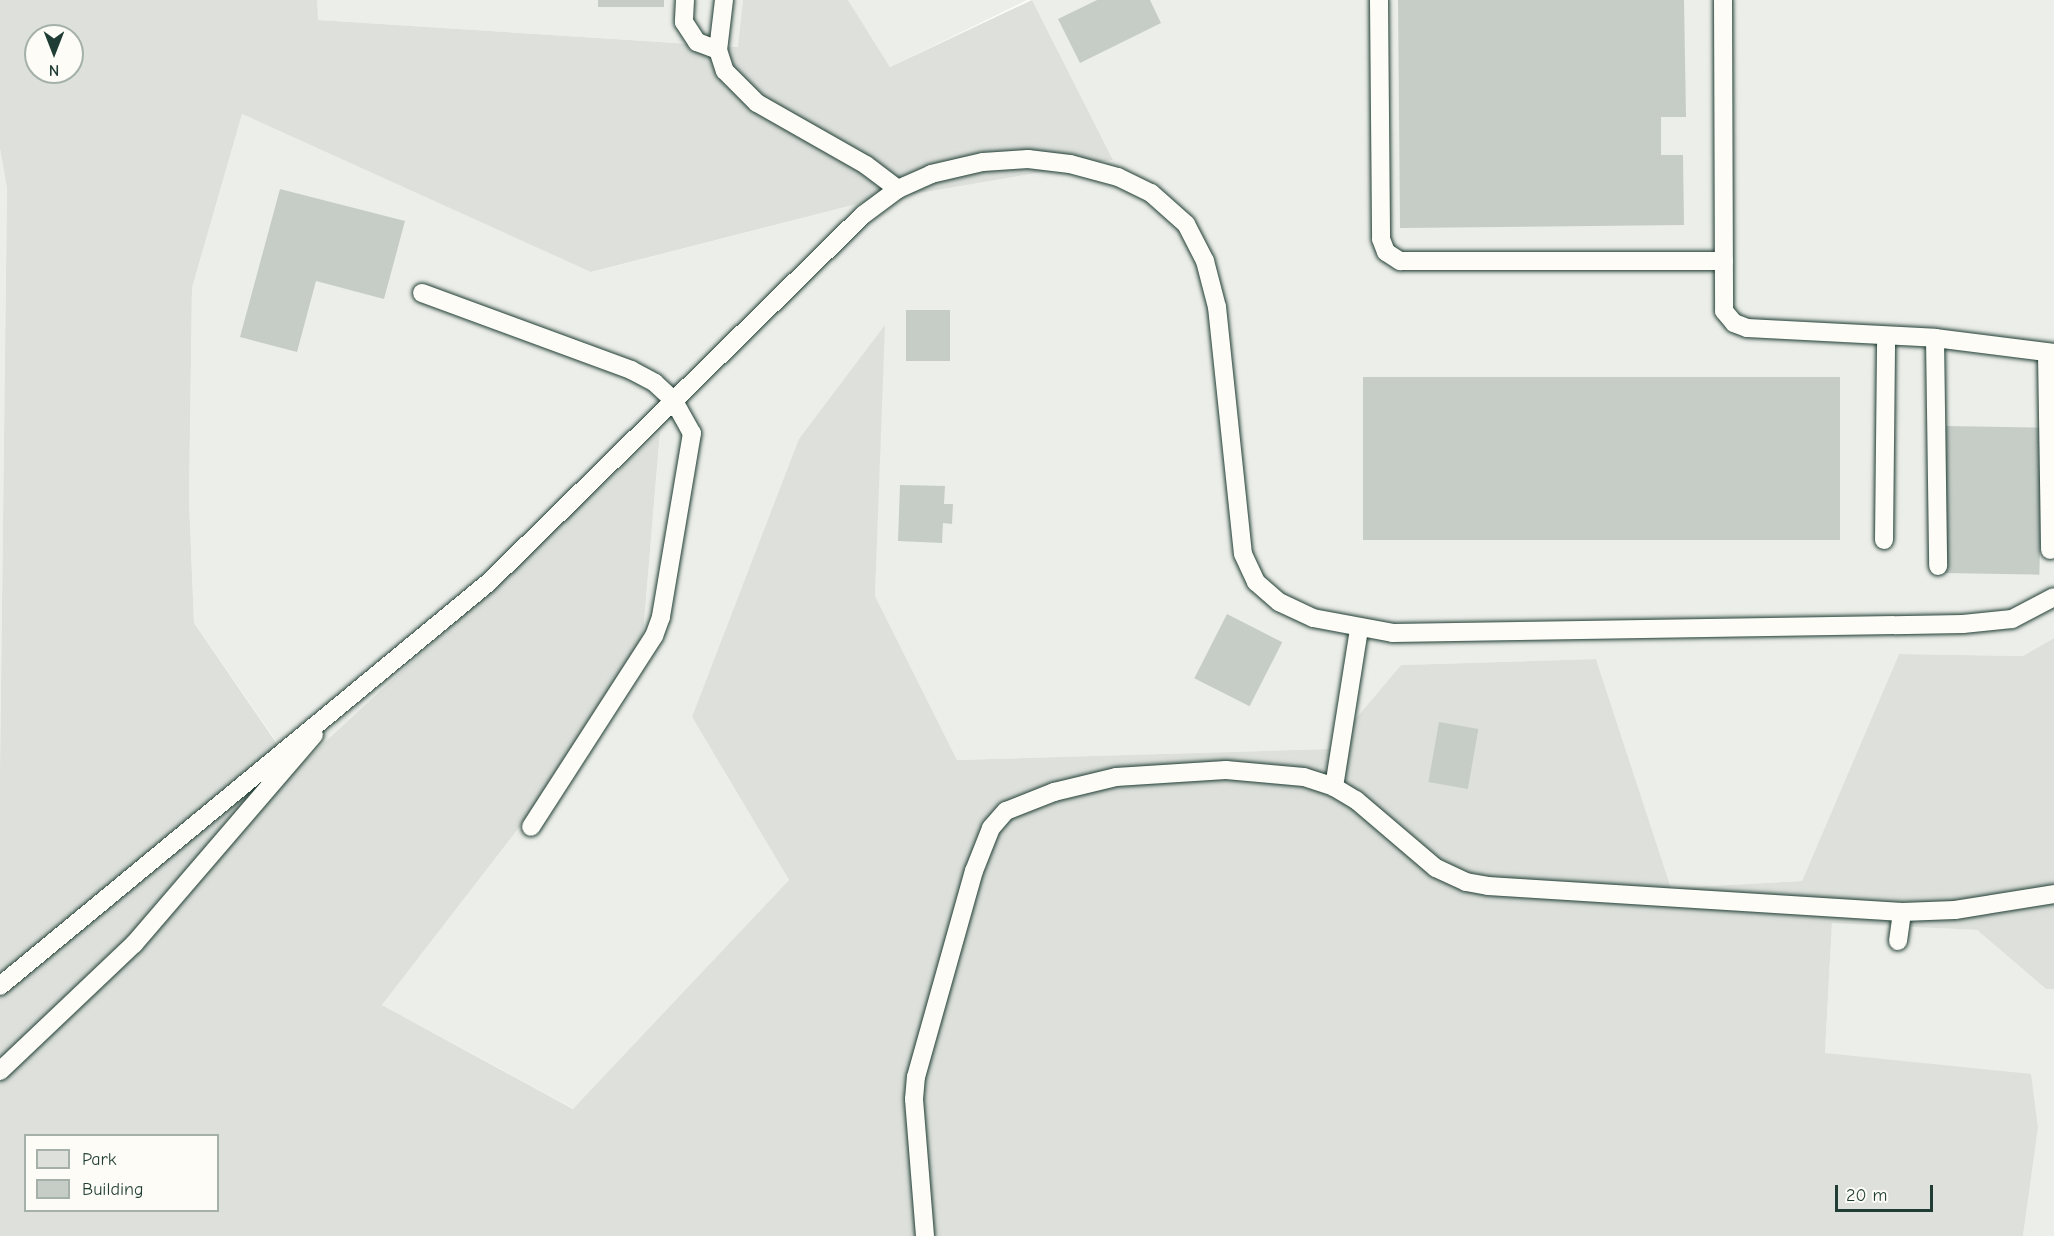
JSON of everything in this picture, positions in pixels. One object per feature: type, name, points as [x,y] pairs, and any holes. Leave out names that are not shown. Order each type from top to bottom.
[{"type":"lane","points":[[685,0],[684,22],[697,42],[718,50]]},
{"type":"lane","points":[[724,0],[718,50],[725,71],[756,103],[866,165],[898,189]]},
{"type":"lane","points":[[1379,0],[1381,239],[1386,252],[1400,261],[1724,261]]},
{"type":"lane","points":[[1723,0],[1724,311],[1734,323],[1747,328],[1886,338],[1935,338],[2051,353],[2050,549]]},
{"type":"lane","points":[[0,986],[489,582],[863,215],[898,189],[931,174],[983,162],[1028,159],[1070,164],[1118,177],[1151,194],[1186,224],[1205,261],[1217,307],[1243,554],[1256,582],[1279,602],[1313,618],[1359,629],[1393,633],[1963,624],[2012,619],[2054,597]]},
{"type":"lane","points":[[422,293],[631,370],[655,383],[674,401],[692,433],[661,617],[636,665],[531,827]]},
{"type":"lane","points":[[1884,540],[1886,338]]},
{"type":"lane","points":[[1935,338],[1938,566]]},
{"type":"lane","points":[[1334,787],[1359,629]]},
{"type":"lane","points":[[0,1071],[134,944],[344,700]]},
{"type":"lane","points":[[925,1236],[914,1099],[916,1077],[974,871],[991,828],[1006,811],[1054,792],[1116,777],[1226,770],[1304,777],[1334,787],[1436,868],[1466,882],[1902,912],[1955,910],[2054,894]]},
{"type":"lane","points":[[1898,941],[1902,912]]},
{"type":"shaded area","points":[[317,0],[743,0],[739,47],[317,20]]},
{"type":"shaded area","points":[[848,0],[1027,0],[890,67]]},
{"type":"shaded area","points":[[1032,0],[2054,0],[2054,638],[2023,656],[1899,654],[1802,881],[1671,888],[1596,659],[1401,665],[1330,749],[957,760],[875,596],[884,326],[692,717],[789,880],[574,1109],[382,1005],[640,671],[660,433],[296,770],[194,623],[189,500],[192,288],[242,114],[592,272],[861,203],[1113,160]]},
{"type":"shaded area","points":[[0,149],[7,187],[0,769]]},
{"type":"shaded area","points":[[1832,922],[1977,930],[2046,989],[2054,989],[2054,1236],[2023,1236],[2038,1128],[1825,1053]]},
{"type":"green space","points":[[0,0],[317,0],[318,20],[738,47],[743,0],[848,0],[890,67],[1032,0],[1113,160],[861,203],[591,272],[242,114],[192,288],[189,500],[194,623],[295,770],[660,432],[640,671],[382,1005],[573,1109],[789,880],[692,717],[799,439],[885,325],[875,596],[957,760],[1330,749],[1401,665],[1596,659],[1671,888],[1802,881],[1899,654],[2023,656],[2054,638],[2054,989],[2046,989],[1977,930],[1832,923],[1825,1053],[2031,1074],[2038,1128],[2023,1236],[0,1236],[0,769],[7,188],[0,149]]},
{"type":"building","points":[[598,0],[664,0],[664,7],[598,7]]},
{"type":"building","points":[[1097,0],[1150,0],[1161,23],[1080,63],[1058,19]]},
{"type":"building","points":[[1398,0],[1684,0],[1686,117],[1661,117],[1661,155],[1683,155],[1684,225],[1400,228]]},
{"type":"building","points":[[280,189],[405,221],[384,299],[316,281],[297,352],[240,337]]},
{"type":"building","points":[[906,310],[950,310],[950,361],[906,361]]},
{"type":"building","points":[[1363,377],[1840,377],[1840,540],[1363,540]]},
{"type":"building","points":[[1946,426],[2042,428],[2039,575],[1943,573]]},
{"type":"building","points":[[900,485],[945,486],[944,504],[953,504],[952,524],[943,523],[942,543],[898,541]]},
{"type":"building","points":[[1227,614],[1282,642],[1250,706],[1194,678]]},
{"type":"building","points":[[1439,722],[1478,729],[1468,789],[1428,782]]}]
